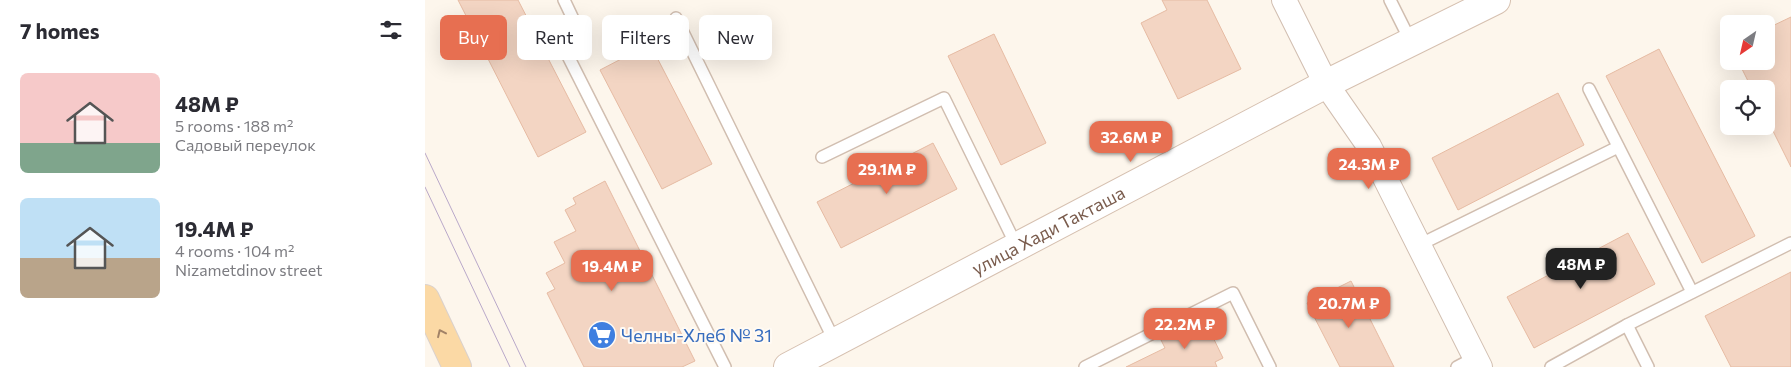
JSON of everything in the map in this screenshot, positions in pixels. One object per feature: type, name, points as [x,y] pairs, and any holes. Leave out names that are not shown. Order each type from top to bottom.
[{"type":"main road","name":"улица Хади Такташа","points":[[788,367],[1326,84],[1489,1]]},
{"type":"main road","points":[[425,299],[457,367]]},
{"type":"street","points":[[1283,0],[1326,84],[1369,146],[1419,245],[1471,364]]},
{"type":"lane","points":[[564,0],[575,23],[569,56],[725,367]]},
{"type":"lane","points":[[1390,0],[1411,42]]},
{"type":"lane","points":[[689,44],[835,342]]},
{"type":"lane","points":[[1589,89],[1693,292]]},
{"type":"lane","points":[[823,157],[945,98],[1017,247]]},
{"type":"lane","points":[[1419,245],[1618,147]]},
{"type":"lane","points":[[1551,367],[1627,325],[1791,243]]},
{"type":"lane","points":[[1085,367],[1233,293],[1270,367]]},
{"type":"lane","points":[[1627,325],[1647,367]]},
{"type":"building","points":[[458,0],[518,0],[526,15],[517,15],[517,60],[549,60],[586,132],[538,157],[489,60],[507,60],[507,15],[466,15]]},
{"type":"building","points":[[1162,0],[1207,0],[1241,69],[1178,99],[1141,23],[1167,10]]},
{"type":"building","points":[[1791,17],[1791,167],[1775,135],[1775,80],[1748,80],[1742,70],[1775,70],[1775,25]]},
{"type":"building","points":[[994,34],[1046,143],[1001,165],[948,56]]},
{"type":"building","points":[[1659,49],[1755,236],[1702,263],[1606,76]]},
{"type":"building","points":[[619,60],[658,60],[712,164],[662,189],[600,70]]},
{"type":"building","points":[[1558,93],[1584,145],[1458,210],[1432,158]]},
{"type":"building","points":[[933,143],[957,189],[841,248],[817,202]]},
{"type":"building","points":[[605,181],[695,361],[682,367],[584,367],[547,293],[555,289],[546,273],[565,263],[554,242],[576,231],[565,210],[576,204],[573,198]]},
{"type":"building","points":[[1628,233],[1655,284],[1534,348],[1507,297]]},
{"type":"building","points":[[1791,272],[1791,367],[1731,367],[1705,316]]},
{"type":"building","points":[[1351,281],[1394,367],[1340,367],[1307,303]]},
{"type":"building","points":[[1195,323],[1208,327],[1223,358],[1215,362],[1217,367],[1126,367],[1165,348],[1161,340]]},
{"type":"tram line","points":[[425,153],[526,367]]},
{"type":"tram line","points":[[425,187],[510,367]]},
{"type":"place","name":"Челны-Хлеб № 31","points":[[602,335]]}]
